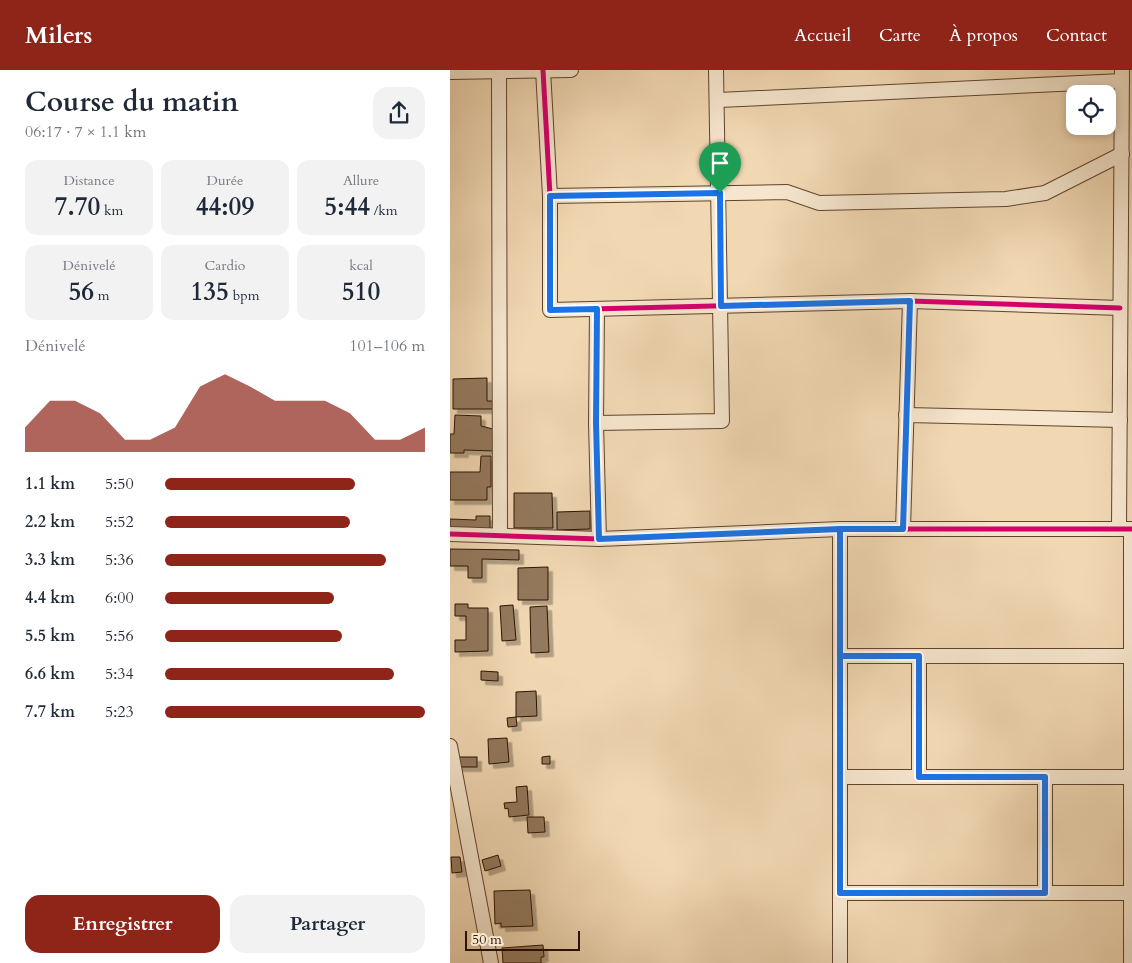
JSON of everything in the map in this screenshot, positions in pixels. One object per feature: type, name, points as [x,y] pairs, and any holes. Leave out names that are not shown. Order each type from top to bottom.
[{"type":"street","points":[[450,72],[571,70]]},
{"type":"street","points":[[596,423],[722,421],[720,193],[716,70]]},
{"type":"street","points":[[499,71],[500,535]]},
{"type":"street","points":[[543,71],[550,196],[550,310],[910,301],[1120,308]]},
{"type":"street","points":[[718,100],[1122,75],[1120,420],[1132,656],[1131,963]]},
{"type":"street","points":[[550,196],[787,192],[819,203],[1006,199],[1045,193],[1122,154]]},
{"type":"street","points":[[903,529],[910,301]]},
{"type":"street","points":[[597,309],[596,423],[599,539]]},
{"type":"street","points":[[906,415],[1120,420]]},
{"type":"street","points":[[450,534],[599,539],[840,529],[1127,529]]},
{"type":"street","points":[[840,529],[840,963]]},
{"type":"street","points":[[840,656],[1132,656]]},
{"type":"street","points":[[919,656],[919,777]]},
{"type":"street","points":[[450,746],[491,963]]},
{"type":"street","points":[[840,777],[1045,777],[1132,769]]},
{"type":"street","points":[[1045,777],[1045,893]]},
{"type":"street","points":[[840,893],[1131,893]]},
{"type":"building","points":[[487,378],[487,401],[497,401],[497,409],[453,409],[453,379]]},
{"type":"building","points":[[455,415],[481,416],[481,426],[493,429],[496,451],[464,450],[464,453],[450,453],[450,434],[454,434]]},
{"type":"building","points":[[481,456],[491,456],[491,487],[487,487],[487,500],[450,500],[450,472],[480,472]]},
{"type":"building","points":[[514,493],[552,493],[553,528],[514,528]]},
{"type":"building","points":[[590,511],[590,529],[557,530],[557,512]]},
{"type":"building","points":[[476,516],[490,516],[490,529],[450,528],[450,519],[476,520]]},
{"type":"building","points":[[450,549],[519,550],[519,560],[482,559],[482,578],[468,578],[468,566],[450,566]]},
{"type":"building","points":[[548,567],[548,600],[518,600],[518,568]]},
{"type":"building","points":[[455,604],[468,604],[468,608],[488,608],[488,651],[455,652],[455,640],[466,640],[466,616],[455,616]]},
{"type":"building","points":[[513,605],[516,640],[502,641],[500,606]]},
{"type":"building","points":[[547,606],[549,652],[531,653],[530,607]]},
{"type":"building","points":[[481,671],[498,672],[498,681],[481,680]]},
{"type":"building","points":[[536,691],[537,716],[516,717],[516,692]]},
{"type":"building","points":[[516,717],[517,726],[508,727],[507,718]]},
{"type":"building","points":[[507,738],[509,762],[489,764],[488,739]]},
{"type":"building","points":[[550,756],[550,764],[542,764],[542,757]]},
{"type":"building","points":[[458,757],[477,757],[477,767],[458,767]]},
{"type":"building","points":[[527,786],[529,815],[509,817],[508,808],[505,809],[504,803],[517,802],[516,787]]},
{"type":"building","points":[[527,817],[544,817],[545,832],[528,833]]},
{"type":"building","points":[[498,855],[501,866],[485,871],[482,860]]},
{"type":"building","points":[[451,857],[460,857],[462,872],[452,873]]},
{"type":"building","points":[[530,890],[533,926],[501,927],[501,923],[495,924],[494,891]]},
{"type":"building","points":[[543,945],[544,957],[541,957],[541,963],[503,963],[502,948]]},
{"type":"cycle path","points":[[543,70],[550,196],[550,310],[910,301],[1120,308]]},
{"type":"cycle path","points":[[450,534],[599,539],[840,529],[1132,529]]},
{"type":"route","points":[[720,193],[550,196],[550,310],[597,309],[596,423],[599,539],[840,529],[840,777],[840,893],[1045,893],[1045,777],[919,777],[919,656],[840,656],[840,529],[903,529],[910,301],[721,306],[720,193]]}]
